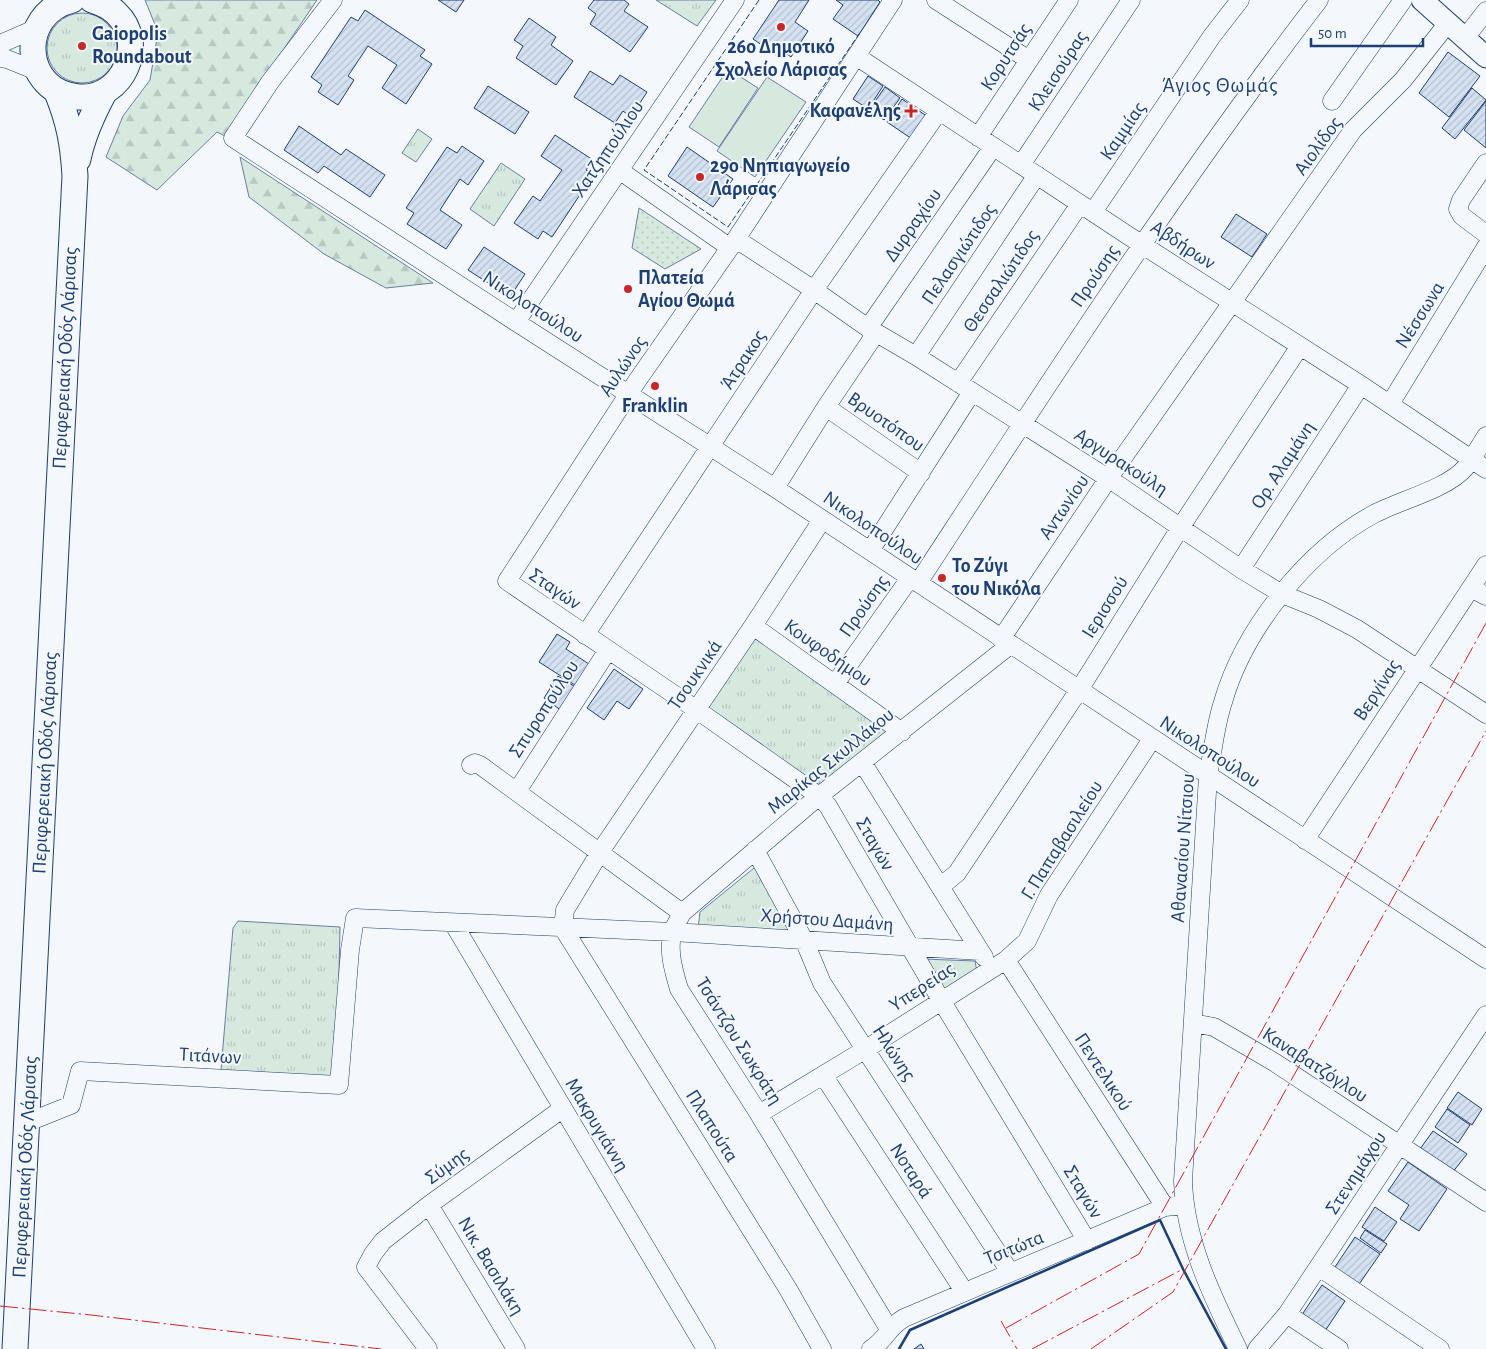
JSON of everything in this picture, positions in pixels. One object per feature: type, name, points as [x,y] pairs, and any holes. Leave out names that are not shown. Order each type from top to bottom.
[{"type":"highway","points":[[67,1],[47,12],[37,28],[32,50],[34,62],[47,82],[56,90],[68,95],[81,97],[94,96],[115,84],[128,66],[131,54],[128,32],[113,6],[92,0]]},
{"type":"highway","name":"Περιφερειακή Οδός Λάρισας","points":[[15,1349],[75,176],[74,148],[67,117],[56,90]]},
{"type":"highway","name":"Περιφερειακή Οδός Λάρισας","points":[[75,176],[85,132],[105,91]]},
{"type":"main road","points":[[1422,0],[1486,57]]},
{"type":"street","name":"Νικολοπούλου","points":[[333,0],[270,82],[234,138],[775,488],[1486,959]]},
{"type":"street","name":"Χατζηπούλιου","points":[[516,322],[734,0]]},
{"type":"street","name":"Αυλώνος","points":[[507,581],[629,394],[732,243],[893,0]]},
{"type":"street","points":[[936,0],[1029,60]]},
{"type":"street","name":"Κορυτσάς","points":[[978,137],[1069,0]]},
{"type":"street","name":"Κλεισούρας","points":[[1022,165],[1129,0]]},
{"type":"street","name":"Καμμίας","points":[[1087,208],[1240,0]]},
{"type":"street","name":"Προύσης","points":[[835,684],[914,581],[1141,244],[1276,55],[1319,0]]},
{"type":"street","points":[[1332,101],[1403,0]]},
{"type":"street","points":[[1465,38],[1486,11]]},
{"type":"street","name":"Αιολίδος","points":[[1234,302],[1353,130],[1403,80],[1448,23]]},
{"type":"street","points":[[0,44],[37,28]]},
{"type":"street","name":"Αβδήρων","points":[[856,56],[1141,244],[1390,404],[1486,469]]},
{"type":"street","points":[[0,58],[39,72]]},
{"type":"street","name":"Άτρακος","points":[[585,635],[712,447],[814,290],[939,111]]},
{"type":"street","name":"Δυρραχίου","points":[[775,488],[872,331],[993,147]]},
{"type":"street","points":[[1486,164],[1458,209],[1462,216],[1486,234]]},
{"type":"street","name":"Αργυρακούλη","points":[[619,170],[732,243],[814,290],[872,331],[916,356],[1022,423],[1241,569],[1282,594],[1334,616],[1357,629],[1486,714]]},
{"type":"street","name":"Πελασγιώτιδος","points":[[916,356],[1038,175]]},
{"type":"street","name":"Θεσσαλιώτιδος","points":[[958,383],[1087,208]]},
{"type":"street","name":"Νέσσωνα","points":[[1390,404],[1486,248]]},
{"type":"street","name":"Αντωνίου","points":[[1005,642],[1108,479],[1234,302]]},
{"type":"street","name":"Ιερισσού","points":[[940,886],[957,873],[1079,690],[1180,528],[1300,346]]},
{"type":"street","name":"Ορ. Αλαμάνη","points":[[1241,569],[1361,385]]},
{"type":"street","points":[[870,551],[972,392]]},
{"type":"street","name":"Βρυοτόπου","points":[[826,407],[921,473]]},
{"type":"street","name":"Αθανασίου Νίτσιου","points":[[1184,1205],[1183,1181],[1208,776],[1219,715],[1236,665],[1265,616],[1313,558],[1374,514],[1442,484],[1458,474],[1471,460],[1486,436]]},
{"type":"street","name":"Τσουκνικά","points":[[563,928],[565,910],[600,852],[697,710],[822,520]]},
{"type":"street","name":"Βεργίνας","points":[[1305,840],[1417,668],[1478,592],[1486,564]]},
{"type":"street","name":"Σταγών","points":[[507,581],[697,710],[819,796],[833,814],[940,1000],[1088,1240]]},
{"type":"street","name":"Κουφοδήμου","points":[[753,626],[902,732]]},
{"type":"street","name":"Μαρίκας Σκυλλάκου","points":[[682,913],[819,796],[902,732],[1005,642]]},
{"type":"street","name":"Σπυροπούλου","points":[[516,791],[608,650]]},
{"type":"street","name":"Γ. Παπαβασιλείου","points":[[998,964],[1027,941],[1049,896],[1152,739]]},
{"type":"street","name":"Πεντελικού","points":[[862,762],[980,951],[998,964],[1165,1207]]},
{"type":"street","points":[[471,765],[475,763],[480,765],[682,913]]},
{"type":"street","name":"Ηλώνης","points":[[755,850],[804,940],[822,983],[1010,1272]]},
{"type":"street","name":"Τσάντζου Σωκράτη","points":[[682,913],[673,932],[672,952],[673,971],[679,989],[759,1114],[889,1329]]},
{"type":"street","name":"Χρήστου Δαμάνη","points":[[339,1085],[350,950],[355,918],[673,932],[980,951]]},
{"type":"street","name":"Μακρυγιάννη","points":[[453,923],[706,1349]]},
{"type":"street","name":"Πλαπούτα","points":[[563,928],[788,1288],[822,1349]]},
{"type":"street","name":"Υπερείας","points":[[759,1114],[866,1049],[998,964]]},
{"type":"street","name":"Στενημάχου","points":[[1257,1349],[1287,1314],[1486,1015]]},
{"type":"street","name":"Καναβατζόγλου","points":[[1193,1022],[1214,1026],[1274,1062],[1486,1202]]},
{"type":"street","name":"Τιτάνων","points":[[26,1123],[71,1106],[80,1071],[339,1085]]},
{"type":"street","name":"Νοταρά","points":[[823,1075],[964,1291]]},
{"type":"street","name":"Σύμης","points":[[428,1349],[366,1267],[373,1254],[383,1241],[429,1205],[562,1109]]},
{"type":"street","name":"Νικ. Βασιλάκη","points":[[429,1205],[516,1349]]},
{"type":"street","points":[[1184,1205],[1194,1245],[1205,1276],[1238,1349]]},
{"type":"street","name":"Τσιτώτα","points":[[871,1349],[878,1345],[889,1329],[904,1318],[1165,1207],[1184,1205]]},
{"type":"street","points":[[1319,1267],[1440,1349]]},
{"type":"street","points":[[1287,1314],[1339,1349]]},
{"type":"green space","points":[[145,0],[317,0],[225,136],[217,132],[157,190],[106,157],[123,116],[150,80],[158,32]]},
{"type":"green space","points":[[656,0],[716,0],[697,26]]},
{"type":"green space","points":[[82,13],[95,16],[107,23],[114,35],[117,48],[114,61],[107,73],[95,80],[82,83],[69,80],[57,73],[50,61],[47,48],[50,35],[57,23],[69,16]]},
{"type":"green space","points":[[728,69],[758,88],[719,147],[689,127]]},
{"type":"green space","points":[[767,77],[806,102],[755,177],[717,151]]},
{"type":"green space","points":[[418,129],[432,139],[416,162],[402,153]]},
{"type":"green space","points":[[240,157],[433,283],[386,288],[324,254],[249,197]]},
{"type":"green space","points":[[501,163],[525,179],[494,226],[470,209]]},
{"type":"green space","points":[[639,208],[701,249],[665,269],[632,248]]},
{"type":"green space","points":[[754,634],[888,732],[822,785],[816,784],[710,710],[708,703]]},
{"type":"green space","points":[[754,868],[759,870],[790,934],[698,929],[700,912]]},
{"type":"green space","points":[[238,921],[340,927],[337,1064],[330,1079],[224,1076],[221,1070],[233,928]]},
{"type":"green space","points":[[923,959],[975,961],[977,972],[942,993]]},
{"type":"building","points":[[438,0],[464,0],[456,12]]},
{"type":"building","points":[[594,0],[624,0],[629,4],[624,11],[648,27],[630,52],[590,24],[596,14],[588,8]]},
{"type":"building","name":"26ο Δημοτικό Σχολείο Λάρισας","points":[[779,0],[809,0],[795,22],[808,31],[791,57],[780,49],[776,55],[753,39]]},
{"type":"building","name":"26ο Δημοτικό Σχολείο Λάρισας","points":[[836,0],[878,0],[880,2],[858,36],[833,19],[843,5]]},
{"type":"building","points":[[365,10],[425,50],[420,56],[432,64],[406,104],[382,88],[397,65],[368,46],[348,76],[354,80],[338,105],[318,92],[322,85],[311,77],[351,17],[358,21]]},
{"type":"building","points":[[529,18],[556,37],[551,45],[573,61],[556,85],[516,58],[523,46],[514,40]]},
{"type":"building","points":[[1448,52],[1480,76],[1449,117],[1419,93]]},
{"type":"building","points":[[590,71],[613,85],[620,75],[647,92],[631,117],[623,111],[615,123],[574,97]]},
{"type":"building","points":[[868,76],[883,86],[868,109],[853,99]]},
{"type":"building","points":[[488,86],[529,112],[515,134],[474,108]]},
{"type":"building","points":[[885,87],[900,98],[884,120],[869,110]]},
{"type":"building","points":[[1472,88],[1486,100],[1455,139],[1442,128]]},
{"type":"building","points":[[902,99],[928,117],[912,139],[887,122]]},
{"type":"building","points":[[1486,101],[1486,148],[1464,130]]},
{"type":"building","points":[[299,126],[341,155],[346,149],[385,175],[370,197],[324,166],[318,173],[284,150]]},
{"type":"building","points":[[555,135],[593,160],[586,170],[593,175],[552,237],[543,231],[538,239],[514,223],[533,196],[540,201],[562,170],[541,156]]},
{"type":"building","points":[[462,146],[484,161],[468,185],[460,179],[440,210],[462,225],[446,249],[407,224],[414,213],[406,208],[447,147],[457,153]]},
{"type":"building","name":"29ο Νηπιαγωγείο Λάρισας","points":[[687,147],[733,179],[713,207],[668,176]]},
{"type":"building","points":[[1236,214],[1267,234],[1252,257],[1221,237]]},
{"type":"building","points":[[484,247],[525,274],[510,297],[468,270]]},
{"type":"building","points":[[557,634],[570,642],[566,649],[592,666],[578,687],[539,662]]},
{"type":"building","points":[[614,669],[643,689],[629,709],[617,701],[604,720],[587,708]]},
{"type":"building","points":[[558,676],[577,688],[562,711],[544,698]]},
{"type":"building","points":[[1458,1092],[1482,1109],[1472,1125],[1447,1108]]},
{"type":"building","points":[[1447,1109],[1470,1125],[1458,1143],[1435,1127]]},
{"type":"building","points":[[1433,1131],[1467,1154],[1452,1173],[1420,1149]]},
{"type":"building","points":[[1408,1162],[1447,1189],[1419,1231],[1400,1219],[1409,1205],[1388,1191]]},
{"type":"building","points":[[1375,1207],[1397,1222],[1384,1241],[1362,1227]]},
{"type":"building","points":[[1365,1230],[1387,1244],[1381,1253],[1360,1238]]},
{"type":"building","points":[[1355,1237],[1380,1254],[1355,1290],[1331,1273]]},
{"type":"building","points":[[1322,1285],[1345,1301],[1325,1331],[1301,1316]]},
{"type":"building","points":[[921,1344],[924,1349],[914,1349]]},
{"type":"fence","points":[[759,0],[644,170],[728,227],[859,34]]},
{"type":"wall","points":[[899,1349],[910,1330],[1160,1220],[1183,1269],[1226,1349]]},
{"type":"power","points":[[1006,1328],[1139,1254],[1486,623]]},
{"type":"power","points":[[1091,1349],[1173,1292],[1486,731]]},
{"type":"power","points":[[1032,1349],[1183,1269]]},
{"type":"power","points":[[0,1306],[381,1349]]},
{"type":"power","points":[[1001,1321],[1017,1349]]},
{"type":"place","name":"26ο Δημοτικό Σχολείο Λάρισας","points":[[781,27]]},
{"type":"place","name":"Gaiopolis Roundabout","points":[[82,46]]},
{"type":"place","name":"Καφανέλης","points":[[911,111]]},
{"type":"place","name":"29ο Νηπιαγωγείο Λάρισας","points":[[700,177]]},
{"type":"place","name":"Πλατεία Αγίου Θωμά","points":[[628,289]]},
{"type":"place","name":"Franklin","points":[[655,386]]},
{"type":"place","name":"Το Ζύγι του Νικόλα","points":[[942,578]]},
{"type":"district","name":"Άγιος Θωμάς","points":[[1220,85]]}]
